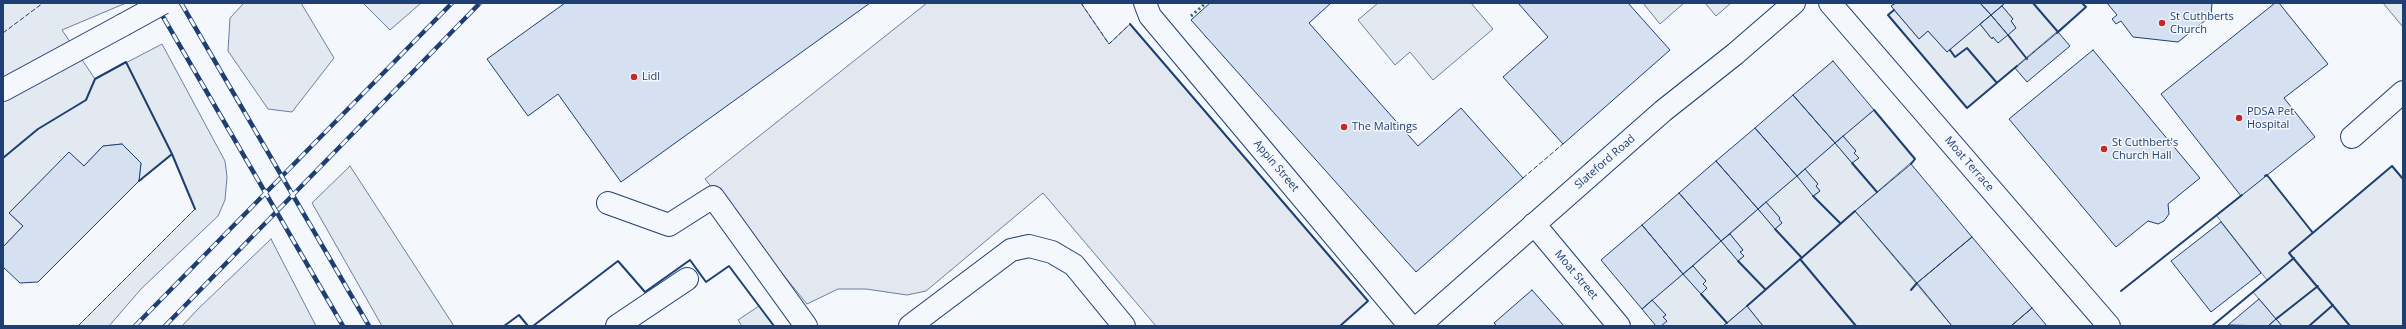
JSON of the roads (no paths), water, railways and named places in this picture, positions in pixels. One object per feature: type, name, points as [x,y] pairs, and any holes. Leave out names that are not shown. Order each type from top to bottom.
[{"type":"street","points":[[3,90],[163,3]]},
{"type":"street","name":"Appin Street","points":[[1145,3],[1150,16],[1410,326]]},
{"type":"street","name":"Slateford Road","points":[[1419,326],[1663,111],[1736,54],[1794,3]]},
{"type":"street","name":"Moat Terrace","points":[[1830,3],[2109,326]]},
{"type":"street","points":[[2352,136],[2403,92]]},
{"type":"street","points":[[608,203],[669,225],[713,197],[806,326]]},
{"type":"street","name":"Moat Street","points":[[1534,224],[1619,326]]},
{"type":"street","points":[[910,326],[1011,250],[1029,246],[1052,252],[1074,265],[1124,326]]},
{"type":"street","points":[[616,326],[687,279]]},
{"type":"railway","points":[[155,3],[343,326]]},
{"type":"railway","points":[[181,3],[369,326]]},
{"type":"railway","points":[[135,326],[452,3]]},
{"type":"railway","points":[[165,326],[480,3]]},
{"type":"place","name":"St Cuthberts Church","points":[[2162,23]]},
{"type":"place","name":"Lidl","points":[[634,77]]},
{"type":"place","name":"PDSA Pet Hospital","points":[[2239,118]]},
{"type":"place","name":"The Maltings","points":[[1344,127]]},
{"type":"place","name":"St Cuthbert's Church Hall","points":[[2104,149]]}]
